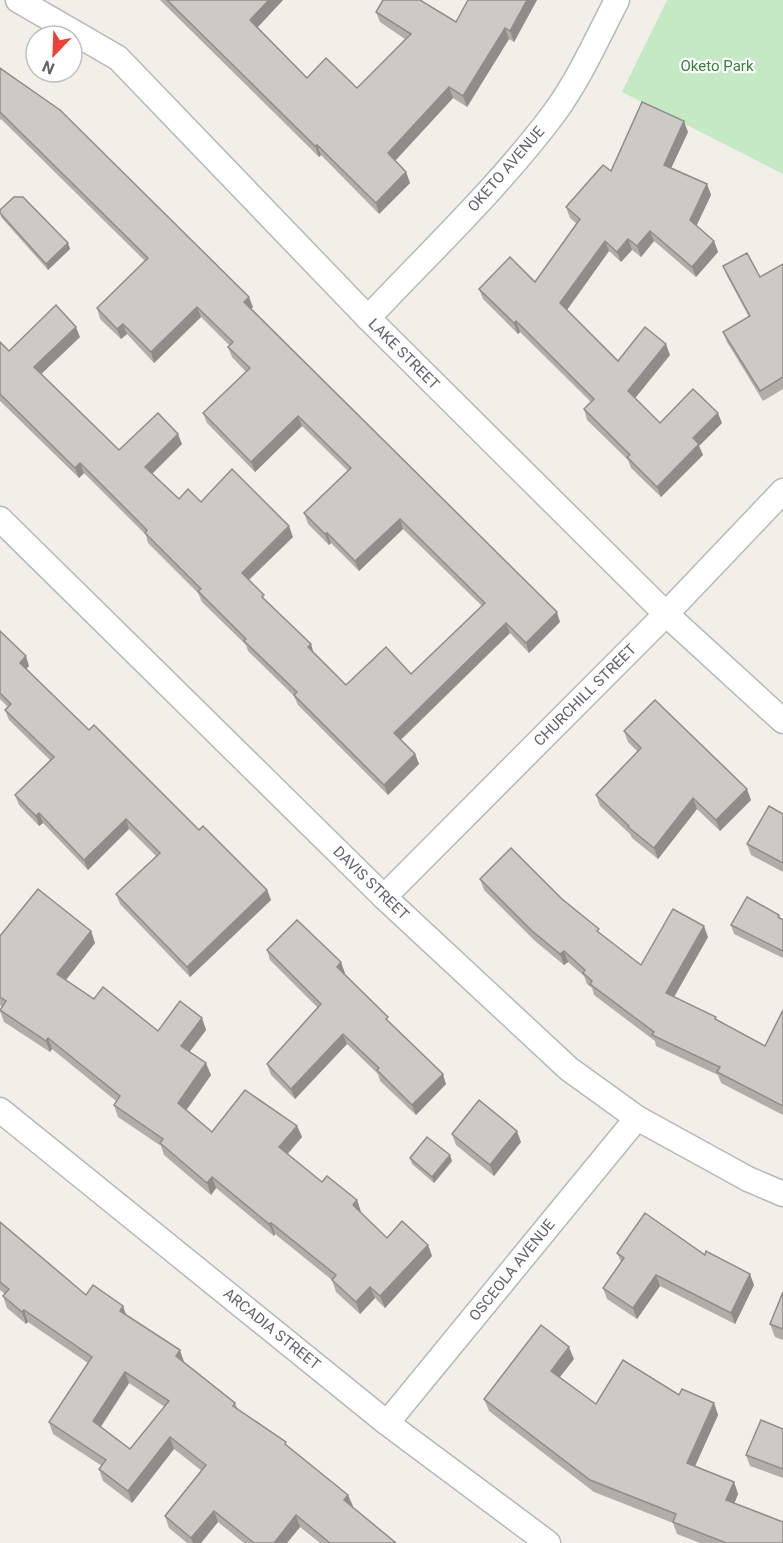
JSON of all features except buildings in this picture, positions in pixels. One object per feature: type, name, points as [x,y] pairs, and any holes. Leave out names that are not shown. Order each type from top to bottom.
[{"type":"street","name":"LAKE STREET","points":[[18,0],[118,58],[368,318],[666,614],[783,721]]},
{"type":"street","name":"OKETO AVENUE","points":[[368,318],[511,167],[556,110],[617,0]]},
{"type":"street","name":"CHURCHILL STREET","points":[[384,897],[666,614],[783,491]]},
{"type":"street","name":"DAVIS STREET","points":[[0,519],[384,897],[568,1069],[638,1118],[748,1179],[783,1194]]},
{"type":"street","name":"ARCADIA STREET","points":[[0,1110],[387,1423],[548,1543]]},
{"type":"street","name":"OSCEOLA AVENUE","points":[[387,1423],[638,1118]]},
{"type":"green space","name":"Oketo Park","points":[[667,0],[783,0],[783,174],[622,92]]}]
